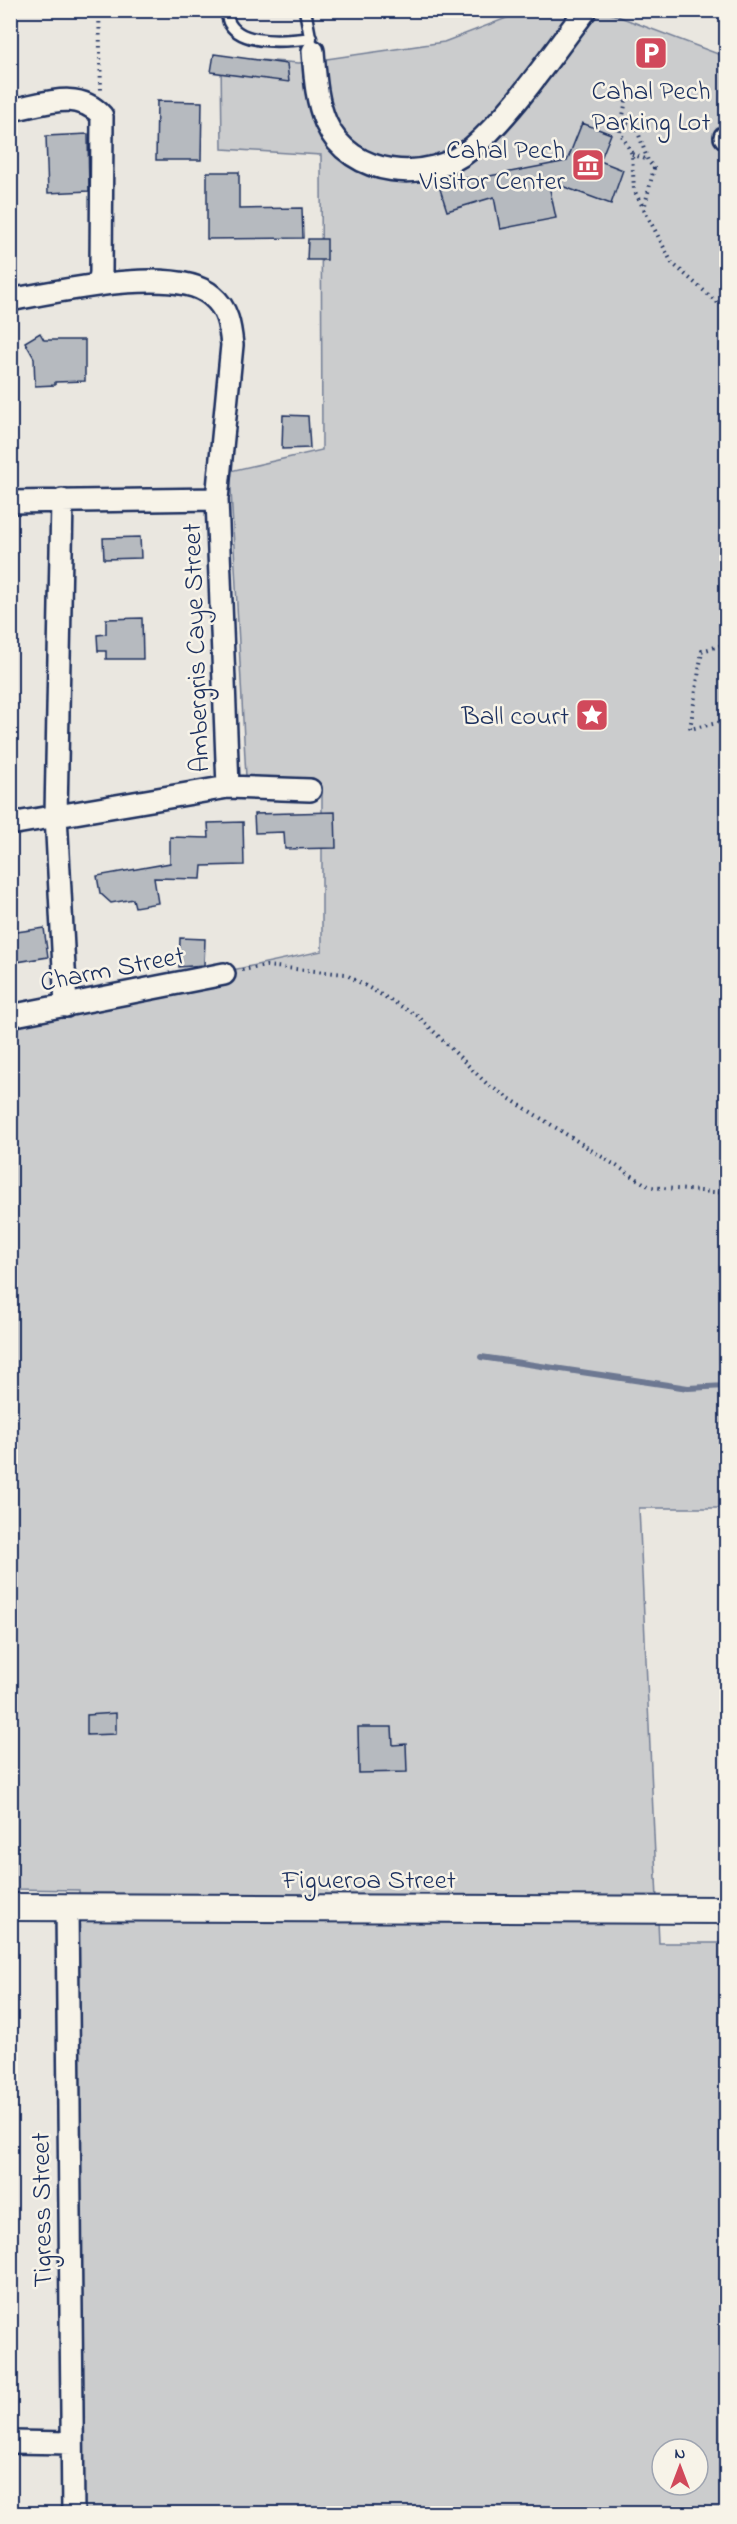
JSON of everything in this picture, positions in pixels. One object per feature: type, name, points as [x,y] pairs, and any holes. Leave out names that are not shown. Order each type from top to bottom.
[{"type":"street","points":[[312,45],[317,99],[327,125],[343,147],[367,164],[394,171],[421,171],[446,163],[470,149],[500,120],[586,10]]},
{"type":"street","points":[[10,111],[68,99],[94,106],[102,116],[101,273],[99,284]]},
{"type":"street","points":[[10,300],[99,284],[165,281],[190,285],[211,294],[223,308],[230,323],[232,345],[217,499]]},
{"type":"street","name":"Ambergris Caye Street","points":[[10,502],[217,499],[228,787]]},
{"type":"street","points":[[62,500],[56,815],[66,1006]]},
{"type":"street","points":[[10,824],[228,787],[310,790]]},
{"type":"street","name":"Charm Street","points":[[10,1016],[224,974]]},
{"type":"street","name":"Figueroa Street","points":[[10,1907],[726,1910]]},
{"type":"street","name":"Tigress Street","points":[[67,1907],[73,2514]]},
{"type":"street","points":[[10,2442],[72,2443]]},
{"type":"lane","points":[[226,10],[230,24],[240,34],[253,38],[312,45],[305,10]]},
{"type":"path","points":[[99,10],[102,116]]},
{"type":"path","points":[[628,89],[620,132],[632,154],[634,190],[672,263],[718,303],[726,306]]},
{"type":"path","points":[[622,121],[637,129],[648,160],[654,168],[644,209]]},
{"type":"path","points":[[632,154],[648,160]]},
{"type":"path","points":[[726,644],[702,651],[690,729],[726,721]]},
{"type":"path","points":[[224,974],[266,966],[345,974],[418,1016],[488,1085],[650,1187],[726,1193]]},
{"type":"shaded area","points":[[525,11],[604,11],[726,57],[726,1508],[639,1508],[659,1943],[726,1943],[726,2513],[76,2513],[79,1890],[11,1889],[11,1017],[322,951],[322,786],[246,777],[230,471],[322,450],[321,155],[222,149],[221,57],[299,63],[444,42]]},
{"type":"building","points":[[214,54],[287,64],[289,82],[211,72]]},
{"type":"building","points":[[157,101],[202,102],[201,160],[156,160]]},
{"type":"building","points":[[582,123],[611,134],[600,161],[623,170],[611,204],[548,181],[556,218],[500,229],[494,197],[447,211],[440,189],[456,184],[454,178],[479,178],[567,161]]},
{"type":"building","points":[[88,134],[89,191],[48,193],[46,136]]},
{"type":"building","points":[[207,172],[239,172],[239,209],[302,208],[303,238],[207,239]]},
{"type":"building","points":[[308,239],[327,239],[327,260],[307,260]]},
{"type":"building","points":[[40,333],[44,340],[85,340],[85,381],[55,382],[55,385],[35,386],[34,358],[25,342]]},
{"type":"building","points":[[283,415],[308,416],[310,448],[282,449]]},
{"type":"building","points":[[140,537],[141,558],[104,559],[103,538]]},
{"type":"building","points":[[142,618],[143,659],[106,659],[106,651],[98,651],[97,635],[106,634],[106,619]]},
{"type":"building","points":[[335,812],[336,848],[285,849],[284,832],[255,833],[254,814]]},
{"type":"building","points":[[243,822],[244,865],[202,866],[201,879],[154,878],[158,903],[135,907],[133,899],[111,903],[100,893],[97,876],[170,863],[170,837],[209,838],[208,823]]},
{"type":"building","points":[[44,928],[48,957],[10,963],[10,933]]},
{"type":"building","points":[[180,938],[205,939],[204,965],[179,967]]},
{"type":"building","points":[[116,1713],[116,1734],[87,1735],[87,1715]]},
{"type":"building","points":[[358,1727],[392,1727],[393,1745],[406,1744],[407,1772],[359,1773]]},
{"type":"waterway","points":[[481,1357],[688,1388],[726,1386]]},
{"type":"place","name":"Cahal Pech Parking Lot","points":[[651,53]]},
{"type":"place","name":"Cahal Pech Visitor Center","points":[[588,165]]},
{"type":"place","name":"Ball court","points":[[592,715]]}]
